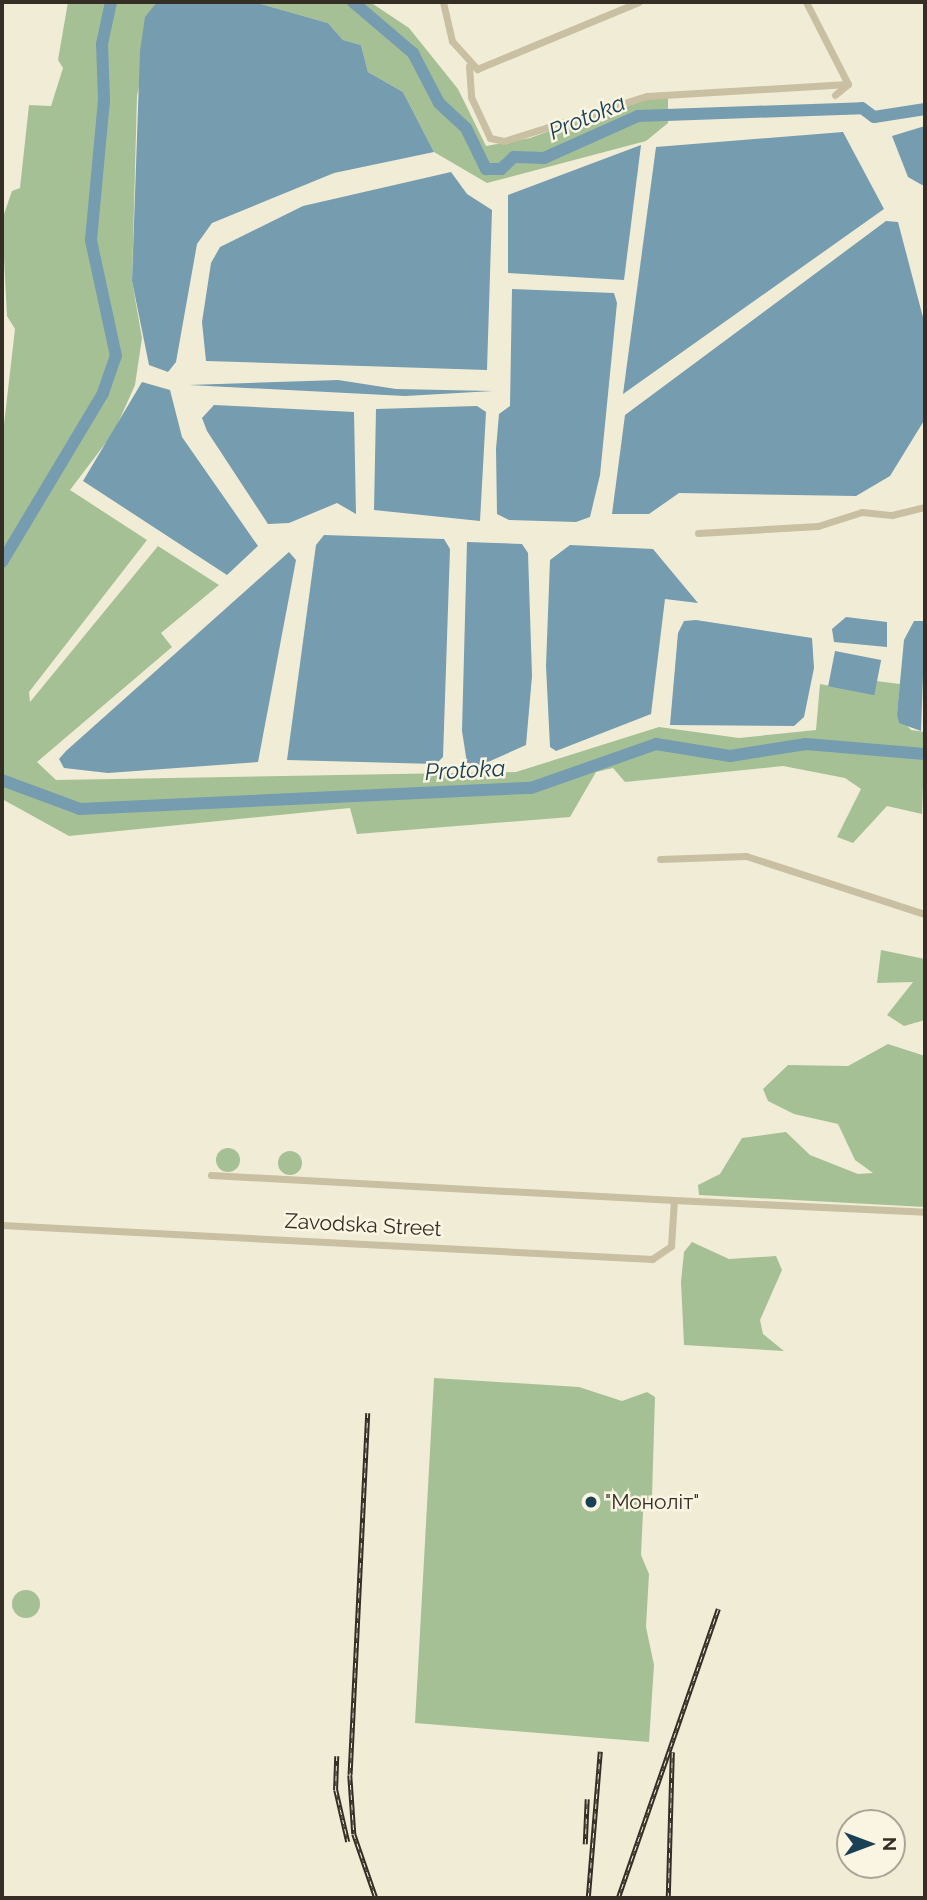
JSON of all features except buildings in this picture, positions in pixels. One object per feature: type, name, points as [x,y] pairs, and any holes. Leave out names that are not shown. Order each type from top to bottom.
[{"type":"street","points":[[443,2],[452,41],[469,66],[471,97],[490,138],[504,141],[647,96],[848,84]]},
{"type":"street","points":[[469,66],[482,69],[639,2]]},
{"type":"street","points":[[806,2],[848,84]]},
{"type":"street","points":[[835,95],[848,84]]},
{"type":"street","points":[[698,533],[818,526],[862,512],[892,515],[925,507]]},
{"type":"street","points":[[660,859],[746,856],[925,914]]},
{"type":"street","name":"Zavodska Street","points":[[211,1175],[925,1212]]},
{"type":"street","name":"Zavodska Street","points":[[2,1224],[652,1259],[671,1246],[674,1200]]},
{"type":"green space","points":[[68,2],[157,2],[137,96],[132,281],[142,338],[135,385],[114,432],[70,490],[147,540],[29,692],[30,702],[158,546],[219,585],[161,633],[172,647],[37,762],[56,780],[516,772],[659,727],[739,738],[816,730],[820,684],[874,694],[876,681],[900,684],[897,714],[911,730],[925,732],[922,814],[887,806],[853,843],[837,837],[861,789],[845,778],[783,766],[625,782],[613,768],[596,772],[570,817],[357,834],[350,808],[69,836],[2,799],[2,442],[15,329],[7,316],[2,220],[12,191],[20,188],[29,105],[51,106],[63,68],[58,60]]},
{"type":"green space","points":[[254,2],[370,2],[409,28],[458,89],[486,146],[530,138],[647,96],[668,96],[668,123],[646,141],[487,183],[434,152],[403,92],[368,72],[361,45],[343,40],[328,23]]},
{"type":"green space","points":[[881,950],[925,959],[925,1020],[904,1026],[887,1015],[913,982],[877,983]]},
{"type":"green space","points":[[888,1044],[925,1056],[925,1207],[699,1195],[698,1185],[720,1174],[742,1138],[786,1132],[810,1155],[858,1174],[873,1173],[855,1160],[838,1124],[794,1114],[768,1101],[763,1089],[788,1065],[848,1066]]},
{"type":"green space","points":[[228,1148],[239,1155],[240,1160],[233,1171],[228,1172],[217,1165],[216,1160],[223,1149]]},
{"type":"green space","points":[[290,1151],[301,1158],[302,1163],[295,1174],[290,1175],[279,1168],[278,1163],[285,1152]]},
{"type":"green space","points":[[692,1242],[729,1259],[776,1256],[782,1270],[760,1320],[763,1334],[784,1351],[684,1345],[681,1282],[684,1252]]},
{"type":"green space","points":[[434,1378],[579,1387],[622,1401],[647,1392],[655,1397],[652,1497],[643,1512],[641,1555],[649,1574],[646,1627],[654,1665],[649,1742],[415,1723]]},
{"type":"green space","points":[[26,1590],[36,1594],[40,1604],[36,1614],[26,1618],[16,1614],[12,1604],[16,1594]]},
{"type":"water","points":[[157,2],[254,2],[328,23],[343,40],[361,45],[368,72],[403,92],[434,152],[334,173],[212,223],[197,244],[176,362],[168,372],[149,365],[132,281],[140,51],[145,17]]},
{"type":"water","points":[[925,126],[925,184],[922,185],[908,177],[892,136]]},
{"type":"water","points":[[843,132],[884,209],[623,394],[656,147]]},
{"type":"water","points":[[641,145],[624,280],[508,273],[508,195]]},
{"type":"water","points":[[451,172],[467,194],[492,210],[487,370],[206,361],[202,322],[211,263],[220,247],[303,206]]},
{"type":"water","points":[[886,221],[898,222],[925,325],[925,419],[890,476],[856,496],[679,493],[649,514],[612,514],[625,415]]},
{"type":"water","points":[[512,289],[614,293],[617,303],[600,475],[590,517],[576,522],[509,520],[497,514],[496,449],[499,414],[510,406]]},
{"type":"water","points":[[338,380],[396,389],[493,391],[405,396],[189,385]]},
{"type":"water","points":[[142,382],[170,390],[182,437],[258,546],[227,575],[83,481]]},
{"type":"water","points":[[214,405],[354,412],[356,514],[337,503],[289,523],[268,524],[207,431],[202,418]]},
{"type":"water","points":[[477,406],[486,412],[480,521],[374,510],[376,409]]},
{"type":"water","points":[[324,535],[444,539],[450,549],[443,757],[436,764],[287,760],[316,545]]},
{"type":"water","points":[[467,542],[522,544],[528,553],[532,676],[526,745],[479,766],[467,763],[462,731]]},
{"type":"water","points":[[570,545],[653,549],[698,603],[665,599],[651,714],[556,751],[550,747],[546,666],[550,560]]},
{"type":"water","points":[[289,552],[296,560],[258,762],[108,773],[64,768],[59,759],[66,751]]},
{"type":"water","points":[[846,617],[887,622],[887,647],[834,642],[832,629]]},
{"type":"water","points":[[696,620],[812,638],[814,668],[804,717],[794,726],[670,725],[678,633],[684,621]]},
{"type":"water","points":[[914,621],[925,621],[921,731],[899,723],[897,714],[904,640]]},
{"type":"water","points":[[835,651],[881,660],[874,695],[828,686]]},
{"type":"waterway","name":"Protoka","points":[[2,562],[103,393],[116,356],[91,240],[104,100],[102,44],[111,2]]},
{"type":"waterway","name":"Protoka","points":[[353,2],[413,53],[439,103],[466,128],[486,169],[501,169],[514,157],[544,158],[638,116],[862,108],[874,117],[925,109]]},
{"type":"waterway","name":"Protoka","points":[[2,780],[80,809],[531,788],[656,744],[730,756],[806,744],[925,754]]},
{"type":"railway","points":[[368,1413],[350,1775],[354,1834],[376,1898]]},
{"type":"railway","points":[[618,1898],[718,1609]]},
{"type":"railway","points":[[588,1898],[600,1751]]},
{"type":"railway","points":[[668,1898],[672,1752]]},
{"type":"railway","points":[[337,1756],[336,1790],[348,1842]]},
{"type":"railway","points":[[585,1844],[587,1799]]},
{"type":"place","name":"\"Моноліт\"","points":[[591,1502]]}]
